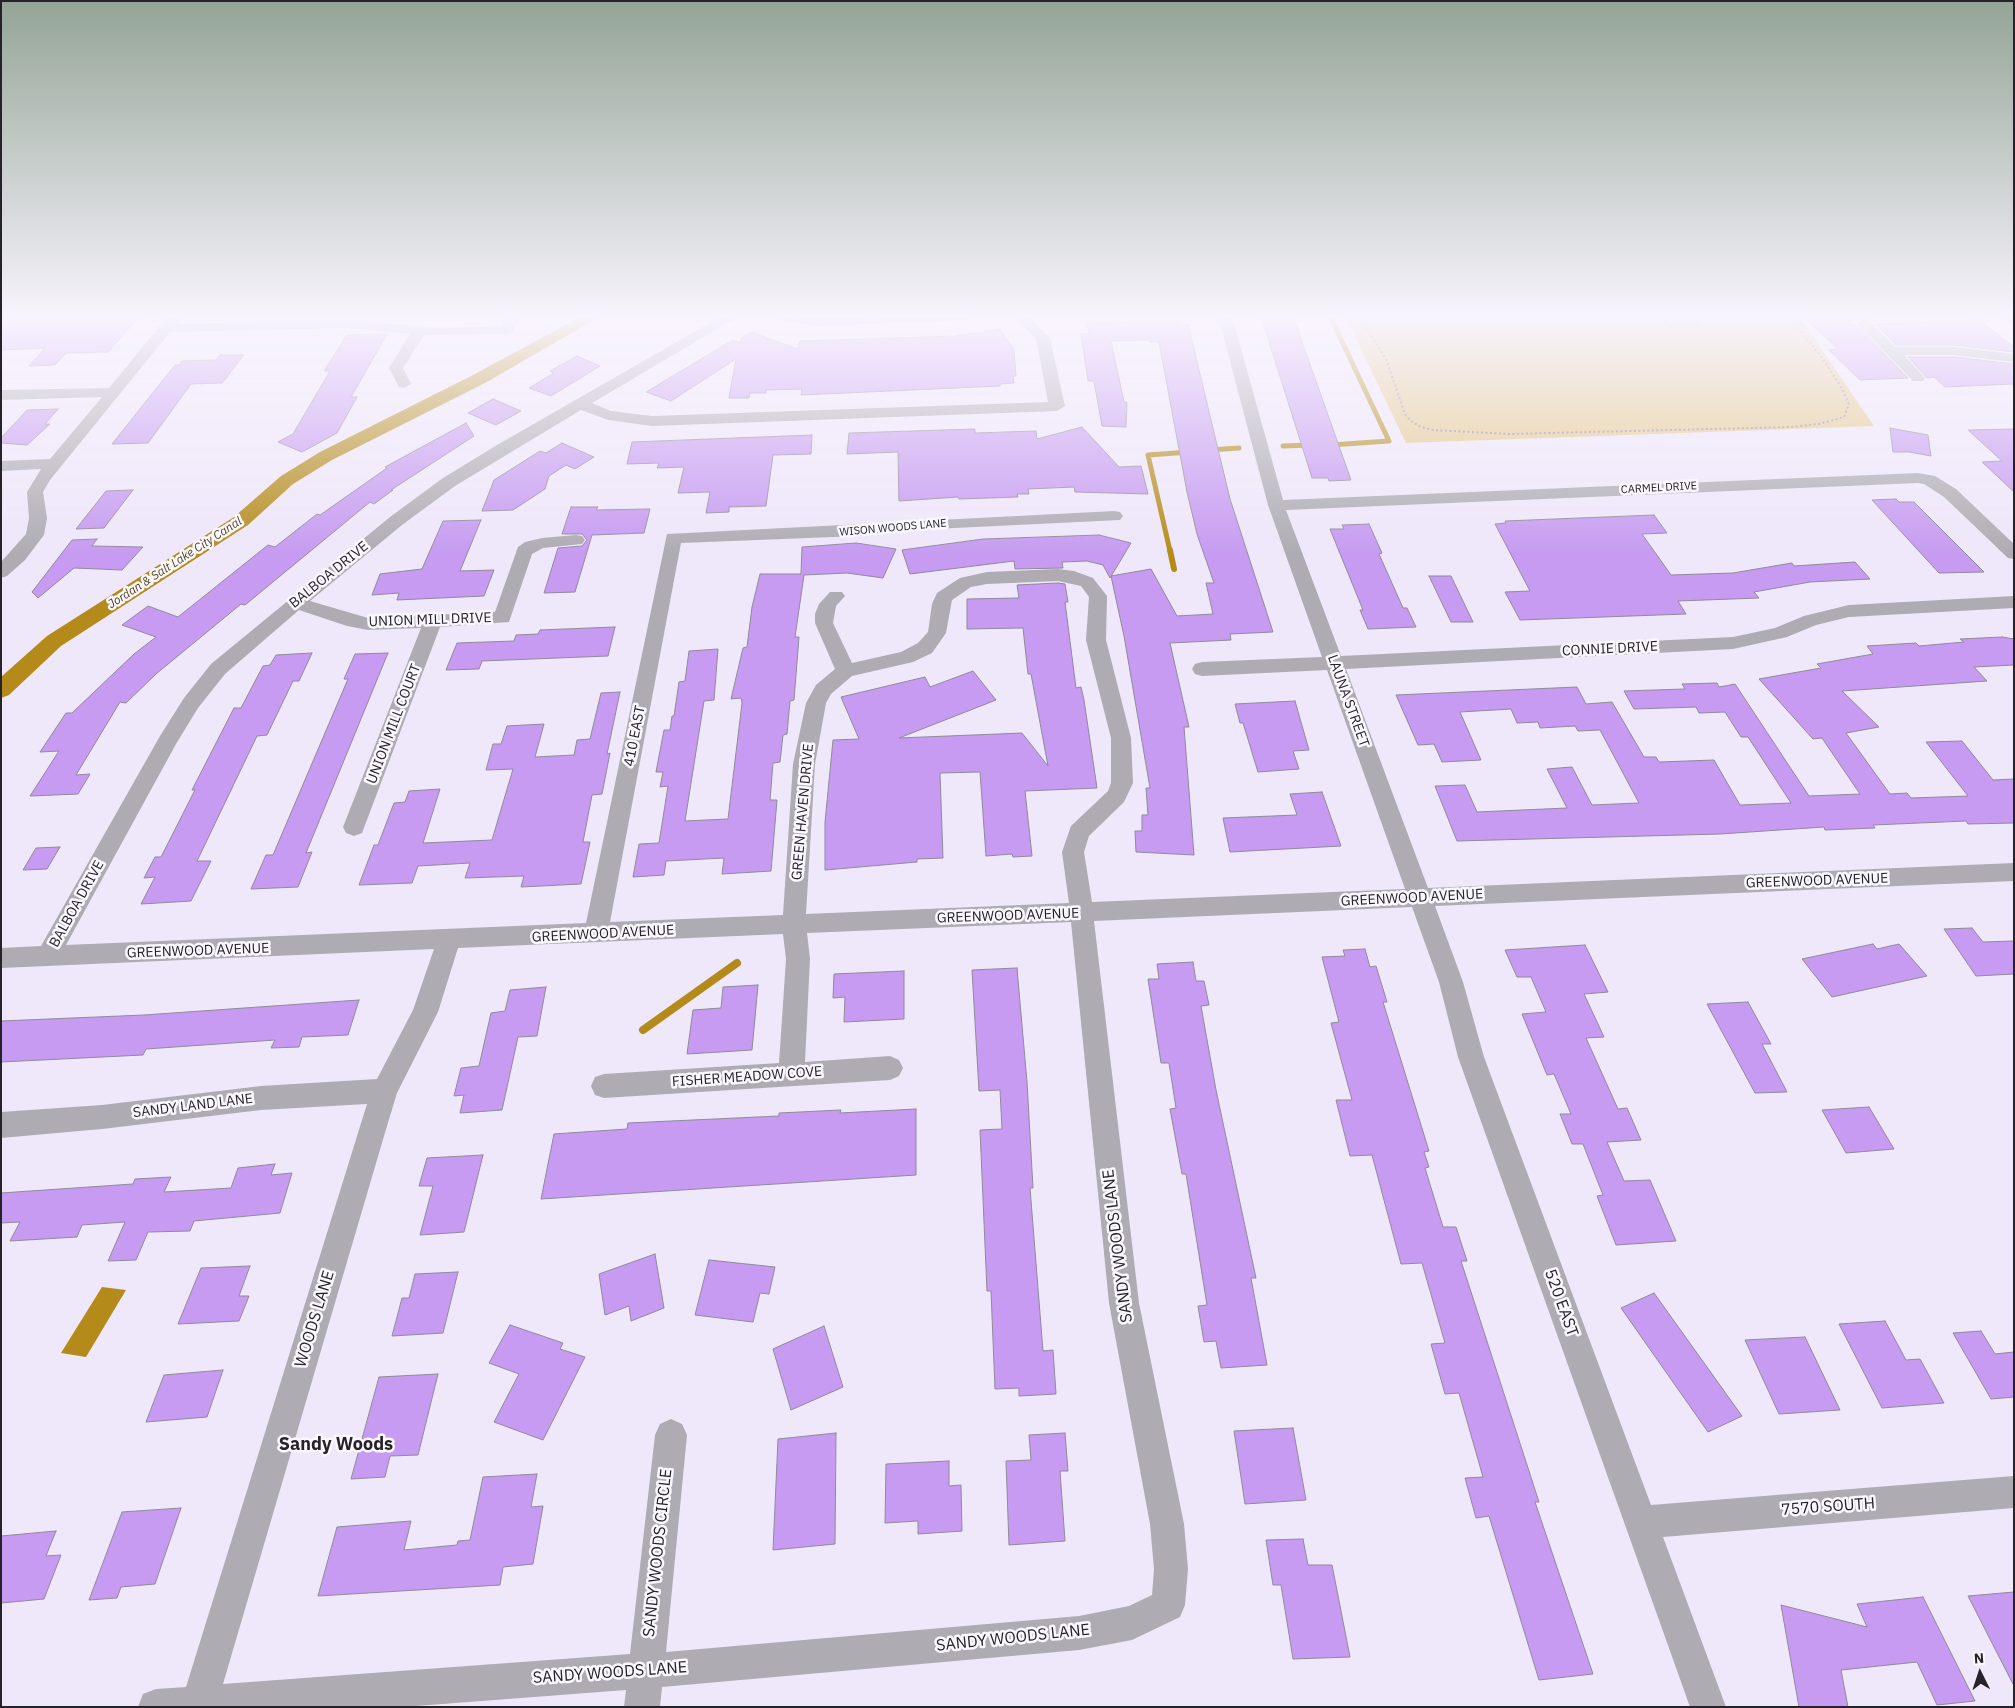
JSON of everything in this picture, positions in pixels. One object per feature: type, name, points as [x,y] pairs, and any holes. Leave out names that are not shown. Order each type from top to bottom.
[{"type":"street","points":[[1,572],[19,556],[35,535],[38,518],[35,492],[54,464],[110,396]]},
{"type":"street","name":"BALBOA DRIVE","points":[[48,956],[167,741],[191,703],[218,669],[396,521],[449,482],[503,448],[594,396]]},
{"type":"street","points":[[580,404],[608,415],[652,421],[1057,406],[1055,396]]},
{"type":"street","name":"LAUNA STREET","points":[[1247,396],[1276,505],[1420,898]]},
{"type":"street","points":[[1,466],[54,464]]},
{"type":"street","name":"CARMEL DRIVE","points":[[1276,505],[1918,478],[1929,480],[1950,493],[2014,554]]},
{"type":"street","name":"WISON WOODS LANE","points":[[672,538],[860,531],[893,526],[1114,516]]},
{"type":"street","name":"410 EAST","points":[[596,934],[672,538]]},
{"type":"street","name":"UNION MILL DRIVE","points":[[296,603],[354,622],[502,618],[524,551],[531,546],[576,540]]},
{"type":"street","name":"GREEN HAVEN DRIVE","points":[[791,1075],[798,960],[794,925],[804,764],[816,704],[823,690],[846,671],[906,657],[925,648],[937,632],[941,604],[944,598],[950,591],[966,582],[987,578],[1058,575],[1074,577],[1087,582],[1098,596],[1096,640],[1116,714],[1123,760],[1122,783],[1116,796],[1079,832],[1075,841],[1073,852],[1082,913]]},
{"type":"street","points":[[836,596],[828,604],[824,614],[824,623],[846,671]]},
{"type":"street","name":"CONNIE DRIVE","points":[[1202,669],[1733,643],[1773,635],[1811,620],[1849,611],[2014,602]]},
{"type":"street","name":"UNION MILL COURT","points":[[354,827],[433,621]]},
{"type":"street","name":"GREENWOOD AVENUE","points":[[1,958],[449,941],[2014,872]]},
{"type":"street","name":"520 EAST","points":[[1420,898],[1451,982],[1471,1057],[1708,1707]]},
{"type":"street","name":"SANDY WOODS LANE","points":[[156,1707],[646,1671],[1079,1633],[1132,1623],[1168,1605],[1171,1569],[1167,1524],[1160,1479],[1130,1344],[1124,1303],[1084,949],[1082,913]]},
{"type":"street","name":"WOODS LANE","points":[[198,1703],[386,1091],[425,1012],[449,941]]},
{"type":"street","name":"FISHER MEADOW COVE","points":[[604,1086],[890,1068]]},
{"type":"street","name":"SANDY LAND LANE","points":[[1,1125],[102,1117],[261,1098],[386,1091]]},
{"type":"street","name":"SANDY WOODS CIRCLE","points":[[642,1707],[671,1435]]},
{"type":"street","name":"7570 SOUTH","points":[[1642,1522],[2014,1492]]},
{"type":"path","points":[[1399,396],[1405,414],[1420,427],[1434,430],[1485,431],[1510,434],[1791,427],[1819,424],[1844,417],[1848,414],[1849,404],[1845,396]]},
{"type":"shaded area","points":[[1383,396],[1853,396],[1874,426],[1406,443]]},
{"type":"shaded area","points":[[102,1287],[126,1290],[86,1357],[61,1353]]},
{"type":"building","points":[[151,396],[182,396],[148,443],[112,444]]},
{"type":"building","points":[[315,396],[357,397],[337,433],[302,452],[278,442],[293,434]]},
{"type":"building","points":[[656,396],[679,396],[671,401]]},
{"type":"building","points":[[729,396],[749,396],[749,398],[729,398]]},
{"type":"building","points":[[1097,396],[1123,396],[1124,402],[1127,402],[1126,427],[1102,426]]},
{"type":"building","points":[[1169,396],[1205,396],[1230,499],[1273,632],[1230,634],[1231,640],[1170,643],[1189,727],[1184,727],[1194,855],[1136,852],[1135,831],[1142,831],[1142,815],[1148,815],[1146,788],[1150,788],[1124,636],[1111,576],[1151,569],[1177,616],[1213,614],[1206,583],[1214,583],[1197,534]]},
{"type":"building","points":[[1286,396],[1321,396],[1351,480],[1329,481],[1328,478],[1312,478]]},
{"type":"building","points":[[493,399],[521,411],[496,425],[468,413]]},
{"type":"building","points":[[58,409],[45,424],[50,424],[27,445],[1,443],[1,438],[27,410]]},
{"type":"building","points":[[466,423],[474,436],[391,490],[393,490],[374,504],[370,502],[245,605],[241,604],[156,674],[126,703],[120,702],[76,775],[90,774],[78,794],[30,796],[59,751],[40,752],[66,713],[72,713],[134,654],[156,637],[122,625],[148,606],[178,617],[268,545],[275,547],[317,514],[320,515],[387,468],[385,467]]},
{"type":"building","points":[[1082,427],[1119,467],[1141,466],[1148,494],[1075,492],[1074,487],[1028,489],[1029,494],[1017,494],[1018,497],[959,499],[958,497],[899,501],[898,452],[847,454],[849,433],[975,429],[975,433],[1036,431],[1037,439]]},
{"type":"building","points":[[1890,428],[1928,435],[1931,456],[1909,452],[1893,452]]},
{"type":"building","points":[[2014,429],[2014,492],[1982,462],[2002,461],[1968,430]]},
{"type":"building","points":[[812,435],[811,454],[773,455],[766,506],[729,507],[729,512],[706,513],[710,492],[678,493],[684,467],[657,468],[659,463],[627,464],[632,442]]},
{"type":"building","points":[[562,443],[594,457],[575,469],[566,465],[549,476],[545,489],[513,510],[482,511],[494,480],[540,451],[546,453]]},
{"type":"building","points":[[133,490],[104,528],[76,529],[106,491]]},
{"type":"building","points":[[1896,499],[1899,502],[1914,502],[1984,572],[1939,573],[1872,500]]},
{"type":"building","points":[[571,507],[598,507],[596,510],[650,509],[644,533],[592,535],[575,592],[544,593],[558,548],[582,546],[587,540],[582,534],[562,534]]},
{"type":"building","points":[[1654,515],[1667,533],[1642,534],[1671,575],[1733,573],[1792,563],[1794,566],[1855,562],[1870,579],[1810,582],[1754,592],[1759,598],[1678,601],[1686,614],[1520,620],[1505,592],[1530,591],[1495,524],[1506,523],[1505,521]]},
{"type":"building","points":[[481,520],[460,571],[494,570],[484,596],[397,600],[399,593],[372,595],[380,574],[422,569],[443,521]]},
{"type":"building","points":[[1369,524],[1382,553],[1379,554],[1403,608],[1407,608],[1416,627],[1368,629],[1360,610],[1363,610],[1330,529],[1344,529],[1342,525]]},
{"type":"building","points":[[1099,535],[1131,543],[1110,578],[1103,565],[1087,561],[1062,562],[1063,568],[1015,569],[1014,561],[910,574],[902,550],[983,539]]},
{"type":"building","points":[[97,539],[92,546],[143,547],[122,570],[74,568],[38,598],[32,592],[72,540]]},
{"type":"building","points":[[856,543],[896,549],[883,578],[847,573],[804,575],[795,637],[799,637],[794,700],[790,701],[787,734],[783,735],[780,762],[773,763],[770,800],[777,800],[771,871],[722,874],[724,858],[666,861],[664,875],[633,877],[639,844],[659,843],[668,786],[660,787],[663,772],[656,772],[664,730],[670,730],[672,716],[674,716],[679,682],[685,681],[689,651],[718,649],[714,700],[704,701],[685,821],[728,819],[742,703],[741,698],[731,699],[743,648],[747,647],[752,607],[760,574],[801,574],[802,547]]},
{"type":"building","points":[[1429,576],[1451,576],[1473,622],[1451,622]]},
{"type":"building","points":[[1065,584],[1068,602],[1065,602],[1076,688],[1081,687],[1084,700],[1097,788],[1025,791],[1032,856],[1013,857],[1012,854],[986,856],[980,772],[940,773],[943,858],[917,859],[917,862],[825,870],[825,822],[833,740],[859,739],[841,697],[925,677],[930,687],[973,671],[996,700],[899,738],[1022,733],[1048,766],[1031,674],[1028,674],[1023,628],[967,629],[967,599],[1019,598],[1017,585]]},
{"type":"building","points":[[615,627],[608,656],[482,661],[479,669],[446,670],[457,643],[514,641],[516,635],[538,634],[540,630]]},
{"type":"building","points":[[2002,637],[2014,639],[2014,665],[1974,667],[1987,681],[1842,691],[1879,727],[1846,733],[1890,794],[1907,793],[1911,798],[1968,796],[1926,742],[1962,741],[1993,780],[2014,779],[2014,823],[1968,824],[1966,821],[1873,825],[1875,828],[1825,830],[1824,827],[1720,834],[1457,841],[1435,786],[1465,785],[1477,812],[1567,808],[1547,769],[1572,767],[1592,805],[1639,803],[1600,730],[1578,731],[1575,726],[1540,728],[1538,722],[1517,723],[1511,709],[1460,712],[1481,760],[1442,762],[1434,744],[1418,745],[1396,695],[1577,687],[1586,704],[1612,702],[1644,757],[1656,757],[1659,762],[1714,760],[1740,805],[1791,803],[1748,737],[1741,737],[1725,712],[1699,713],[1696,707],[1634,709],[1624,691],[1685,689],[1682,684],[1717,683],[1719,687],[1735,684],[1809,796],[1860,794],[1822,738],[1813,739],[1759,679],[1821,668],[1817,664],[1873,654],[1867,646],[1916,643],[1919,646],[1964,642],[1960,639]]},
{"type":"building","points":[[312,653],[299,681],[293,681],[267,735],[257,736],[197,861],[211,861],[191,901],[141,904],[155,877],[144,878],[155,857],[161,857],[195,790],[192,790],[234,708],[241,708],[263,666],[270,665],[276,655]]},
{"type":"building","points":[[388,653],[306,853],[312,852],[298,887],[251,889],[266,855],[273,855],[348,679],[344,679],[355,654]]},
{"type":"building","points":[[620,692],[607,754],[610,753],[602,794],[592,795],[583,842],[590,842],[581,884],[521,887],[524,876],[465,878],[470,863],[418,866],[412,883],[359,885],[374,845],[378,845],[394,803],[405,802],[409,791],[440,789],[423,843],[492,840],[513,769],[486,770],[493,744],[501,744],[507,726],[544,724],[535,757],[574,755],[577,740],[590,739],[601,693]]},
{"type":"building","points":[[1295,701],[1309,750],[1293,751],[1299,769],[1258,772],[1235,704]]},
{"type":"building","points":[[1322,792],[1341,846],[1230,852],[1223,818],[1297,815],[1290,794]]},
{"type":"building","points":[[60,847],[47,869],[23,870],[36,848]]},
{"type":"building","points":[[1972,928],[1983,942],[2014,941],[2014,974],[1976,976],[1944,929]]},
{"type":"building","points":[[1873,944],[1877,949],[1899,944],[1927,976],[1832,997],[1802,959]]},
{"type":"building","points":[[1585,945],[1608,992],[1584,994],[1604,1037],[1586,1038],[1618,1109],[1627,1108],[1641,1140],[1607,1142],[1624,1181],[1650,1180],[1676,1241],[1616,1245],[1597,1196],[1603,1195],[1583,1144],[1572,1144],[1560,1114],[1571,1114],[1554,1074],[1547,1075],[1522,1014],[1546,1012],[1531,977],[1517,977],[1505,950]]},
{"type":"building","points":[[1365,949],[1370,967],[1376,966],[1387,1002],[1383,1002],[1429,1151],[1424,1152],[1429,1167],[1425,1168],[1443,1227],[1456,1227],[1467,1261],[1461,1261],[1539,1502],[1535,1502],[1593,1674],[1539,1680],[1489,1516],[1476,1518],[1465,1478],[1483,1477],[1459,1393],[1445,1394],[1431,1344],[1445,1343],[1422,1263],[1401,1264],[1372,1155],[1350,1156],[1336,1100],[1352,1100],[1331,1023],[1339,1022],[1322,957],[1345,956],[1343,950]]},
{"type":"building","points":[[1193,962],[1196,981],[1204,981],[1209,1005],[1201,1006],[1216,1090],[1256,1278],[1251,1278],[1267,1365],[1221,1368],[1216,1341],[1204,1342],[1198,1306],[1207,1305],[1186,1174],[1182,1174],[1170,1109],[1176,1108],[1169,1063],[1161,1063],[1148,979],[1159,979],[1157,964]]},
{"type":"building","points":[[1017,968],[1027,1082],[1033,1188],[1030,1188],[1043,1351],[1053,1350],[1056,1394],[1019,1396],[1019,1388],[995,1389],[991,1291],[987,1291],[980,1130],[1002,1129],[1000,1090],[979,1091],[972,970]]},
{"type":"building","points":[[904,971],[904,1019],[844,1022],[845,997],[833,998],[834,974]]},
{"type":"building","points":[[758,985],[752,1050],[687,1054],[693,1010],[721,1008],[723,987]]},
{"type":"building","points":[[546,987],[537,1036],[518,1037],[502,1110],[460,1113],[464,1095],[454,1096],[461,1068],[479,1066],[491,1013],[505,1011],[510,990]]},
{"type":"building","points":[[359,1000],[348,1035],[302,1037],[299,1047],[271,1048],[275,1040],[146,1049],[143,1055],[1,1062],[1,1021],[144,1015]]},
{"type":"building","points":[[1748,1002],[1771,1044],[1762,1044],[1787,1092],[1755,1093],[1707,1004]]},
{"type":"building","points":[[1869,1107],[1894,1149],[1846,1153],[1822,1110]]},
{"type":"building","points":[[916,1109],[916,1175],[541,1199],[554,1134],[627,1129],[628,1123],[779,1116],[779,1113],[841,1110],[840,1113]]},
{"type":"building","points":[[483,1155],[464,1232],[420,1235],[433,1186],[419,1186],[427,1158]]},
{"type":"building","points":[[275,1164],[271,1175],[292,1173],[280,1213],[194,1221],[190,1231],[148,1232],[136,1260],[108,1261],[125,1222],[82,1225],[77,1237],[10,1241],[20,1222],[1,1223],[1,1193],[133,1184],[135,1179],[171,1177],[164,1192],[231,1188],[238,1168]]},
{"type":"building","points":[[655,1254],[664,1308],[631,1321],[629,1306],[605,1315],[599,1274]]},
{"type":"building","points":[[709,1260],[775,1267],[769,1294],[760,1293],[753,1322],[695,1315]]},
{"type":"building","points":[[250,1266],[239,1296],[249,1296],[239,1321],[178,1324],[201,1268]]},
{"type":"building","points":[[458,1272],[443,1333],[392,1336],[402,1298],[409,1298],[415,1274]]},
{"type":"building","points":[[1654,1293],[1742,1416],[1708,1432],[1621,1308]]},
{"type":"building","points":[[1885,1321],[1906,1360],[1920,1359],[1944,1403],[1882,1408],[1839,1324]]},
{"type":"building","points":[[510,1325],[563,1343],[560,1349],[585,1357],[543,1440],[494,1422],[519,1374],[489,1363]]},
{"type":"building","points":[[824,1326],[843,1387],[791,1410],[773,1349]]},
{"type":"building","points":[[1981,1331],[1995,1354],[2014,1352],[2014,1397],[1991,1399],[1953,1333]]},
{"type":"building","points":[[1805,1337],[1840,1410],[1779,1414],[1745,1340]]},
{"type":"building","points":[[223,1370],[207,1417],[146,1422],[164,1375]]},
{"type":"building","points":[[438,1374],[418,1455],[390,1456],[385,1477],[351,1479],[379,1377]]},
{"type":"building","points":[[1293,1428],[1306,1500],[1245,1504],[1234,1431]]},
{"type":"building","points":[[836,1433],[835,1544],[773,1550],[778,1439]]},
{"type":"building","points":[[1065,1433],[1068,1471],[1060,1471],[1065,1541],[1009,1545],[1006,1461],[1031,1460],[1029,1435]]},
{"type":"building","points":[[949,1461],[949,1486],[961,1485],[962,1531],[918,1534],[918,1521],[885,1523],[886,1464]]},
{"type":"building","points":[[537,1474],[531,1507],[543,1506],[533,1564],[503,1567],[500,1585],[318,1596],[337,1527],[411,1521],[404,1550],[457,1545],[458,1541],[470,1540],[483,1477]]},
{"type":"building","points":[[181,1508],[155,1584],[121,1587],[117,1598],[89,1600],[122,1512]]},
{"type":"building","points":[[56,1531],[46,1556],[61,1555],[44,1599],[1,1603],[1,1536]]},
{"type":"building","points":[[1303,1539],[1308,1565],[1332,1565],[1350,1657],[1293,1659],[1281,1585],[1273,1585],[1266,1540]]},
{"type":"building","points":[[2014,1592],[2014,1686],[1968,1596]]},
{"type":"building","points":[[1923,1597],[1975,1701],[1937,1705],[1917,1662],[1841,1670],[1848,1707],[1799,1707],[1781,1605],[1867,1627],[1857,1604]]},
{"type":"waterway","name":"Jordan & Salt Lake City Canal","points":[[1,690],[54,641],[241,521],[287,480],[326,456],[446,396]]},
{"type":"waterway","points":[[1331,445],[1389,441],[1368,396]]},
{"type":"waterway","points":[[1283,446],[1310,445]]},
{"type":"waterway","points":[[1209,450],[1239,448]]},
{"type":"waterway","points":[[1170,551],[1148,455],[1189,452]]},
{"type":"waterway","points":[[1170,550],[1174,569]]},
{"type":"waterway","points":[[643,1030],[737,963]]},
{"type":"district","name":"Sandy Woods","points":[[336,1445]]}]
